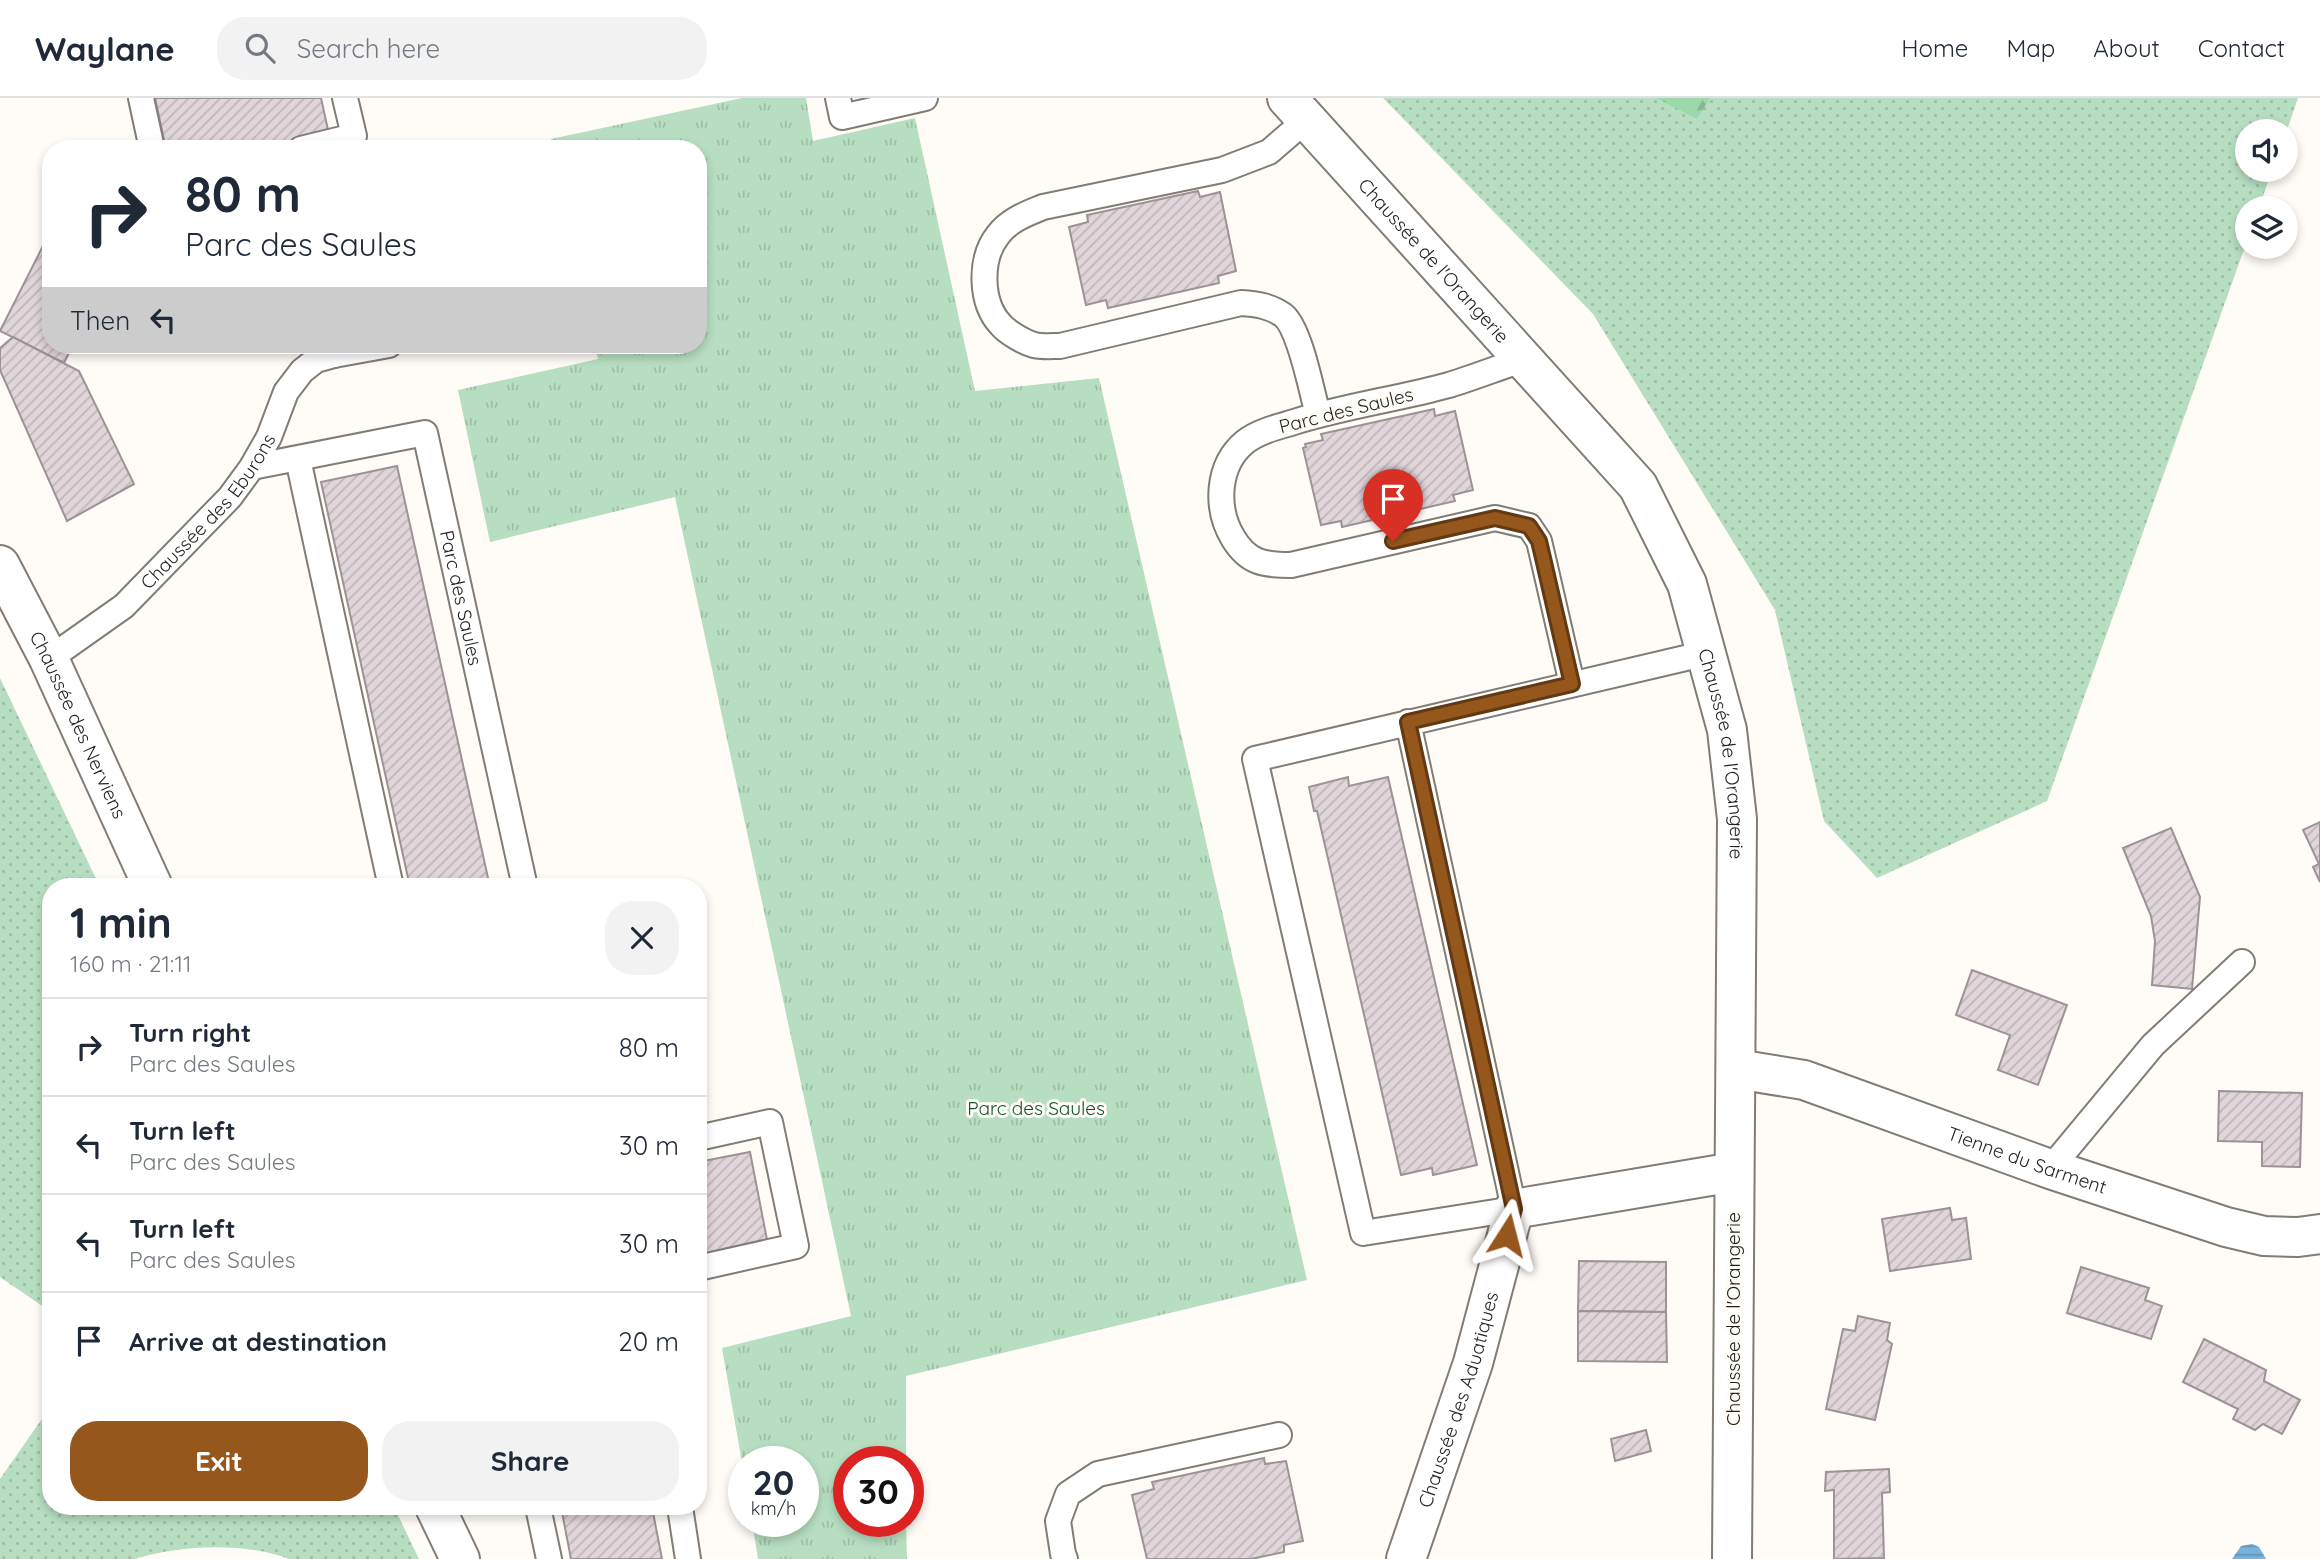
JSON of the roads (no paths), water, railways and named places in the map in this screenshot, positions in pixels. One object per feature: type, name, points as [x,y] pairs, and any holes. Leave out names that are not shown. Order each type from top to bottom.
[{"type":"street","name":"Chaussée de l'Orangerie","points":[[1296,109],[1638,486],[1688,583],[1727,730],[1737,819],[1732,1559]]},
{"type":"street","name":"Chaussée des Nerviens","points":[[0,565],[48,659],[149,878]]},
{"type":"street","name":"Tienne du Sarment","points":[[1736,1069],[1804,1080],[2050,1168],[2226,1227],[2264,1236],[2298,1237],[2320,1234]]},
{"type":"street","points":[[1514,1209],[1734,1172]]},
{"type":"street","name":"Chaussée des Aduatiques","points":[[1406,1559],[1473,1363],[1514,1209]]},
{"type":"street","points":[[439,1515],[460,1559]]},
{"type":"lane","points":[[141,98],[150,140]]},
{"type":"lane","points":[[338,140],[354,136],[345,98]]},
{"type":"lane","points":[[838,98],[842,117],[925,98]]},
{"type":"lane","points":[[1296,109],[1269,152],[1222,170],[1043,207],[1018,217],[999,234],[989,248],[985,286],[991,307],[1001,326],[1035,345],[1060,346],[1241,303],[1262,304],[1285,317],[1293,330],[1318,415]]},
{"type":"lane","name":"Chaussée des Eburons","points":[[48,659],[124,606],[230,497],[253,467],[269,437],[286,391],[302,371],[326,354]]},
{"type":"lane","name":"Parc des Saules","points":[[1525,359],[1449,385],[1318,415],[1261,432],[1233,454],[1225,471],[1220,490],[1222,515],[1239,548],[1255,562],[1274,565],[1291,565],[1495,518],[1529,526],[1539,541],[1572,684]]},
{"type":"lane","name":"Parc des Saules","points":[[253,467],[425,433],[523,878]]},
{"type":"lane","points":[[298,459],[389,878]]},
{"type":"lane","points":[[1408,722],[1514,1209],[1363,1233],[1255,759],[1408,722],[1707,653]]},
{"type":"lane","points":[[2050,1168],[2153,1045],[2242,962]]},
{"type":"lane","points":[[707,1136],[770,1122],[796,1246],[707,1266]]},
{"type":"lane","points":[[1065,1559],[1058,1521],[1068,1494],[1098,1474],[1279,1435]]},
{"type":"lane","points":[[540,1515],[549,1559]]},
{"type":"lane","points":[[681,1515],[688,1559]]},
{"type":"water","points":[[2252,1544],[2259,1547],[2266,1559],[2232,1559],[2241,1546]]}]
